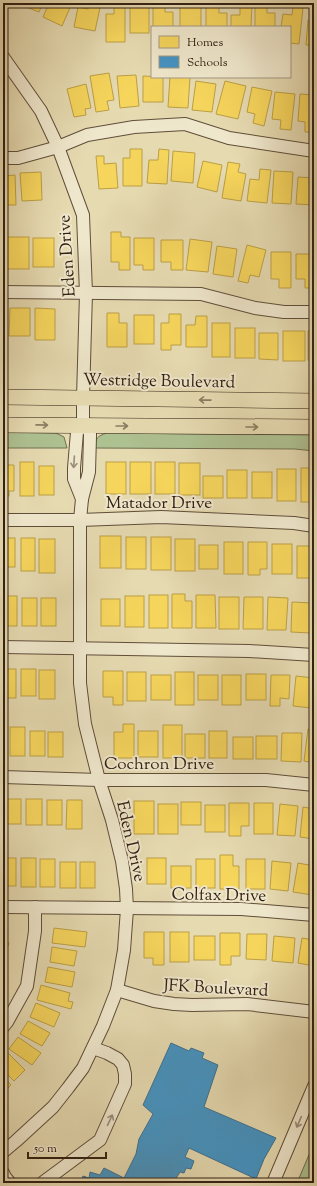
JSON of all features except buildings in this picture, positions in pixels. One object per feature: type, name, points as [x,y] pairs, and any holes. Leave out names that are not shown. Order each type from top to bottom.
[{"type":"main road","name":"Westridge Boulevard","points":[[3,397],[314,401]]},
{"type":"main road","points":[[3,425],[314,427]]},
{"type":"street","name":"Eden Drive","points":[[3,57],[41,111],[58,147],[83,215],[86,293],[83,426],[90,431],[89,472],[82,499],[80,520],[80,683],[85,724],[122,861],[127,909],[124,950],[117,990],[83,1068],[53,1107],[3,1152]]},
{"type":"street","points":[[3,158],[18,158],[58,147],[88,135],[134,127],[185,124],[229,138],[314,151]]},
{"type":"street","points":[[3,292],[201,294],[255,308],[284,312],[314,312]]},
{"type":"street","name":"Matador Drive","points":[[3,520],[80,520],[161,517],[286,523],[314,526]]},
{"type":"street","points":[[3,647],[249,651],[314,655]]},
{"type":"street","name":"Cochron Drive","points":[[3,777],[99,780],[266,780],[314,785]]},
{"type":"street","name":"Colfax Drive","points":[[3,907],[241,909],[314,915]]},
{"type":"street","points":[[3,1026],[7,1022],[27,986],[35,931],[35,907]]},
{"type":"street","name":"JFK Boulevard","points":[[117,990],[154,1001],[174,1004],[247,1004],[314,1012]]},
{"type":"street","points":[[42,1183],[100,1140],[125,1084],[123,1065],[107,1053],[93,1048]]},
{"type":"street","points":[[273,1183],[314,1086]]},
{"type":"street","points":[[3,1173],[10,1183]]},
{"type":"green space","points":[[3,432],[56,433],[64,437],[67,448],[3,448]]},
{"type":"green space","points":[[107,433],[314,435],[314,451],[295,449],[94,448],[95,442],[98,438]]},
{"type":"green space","points":[[314,1143],[314,1183],[297,1183]]}]
